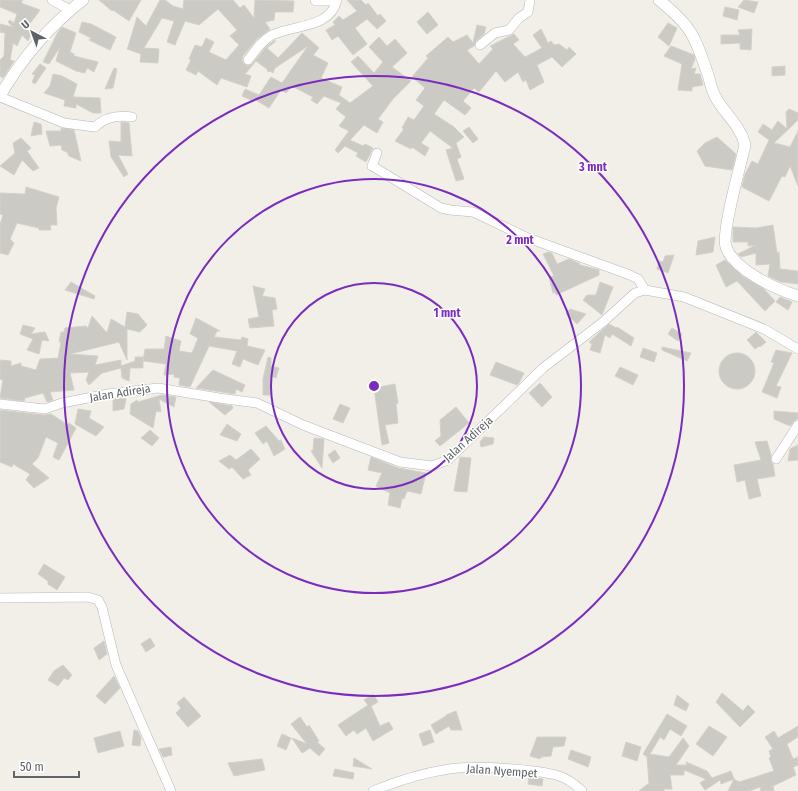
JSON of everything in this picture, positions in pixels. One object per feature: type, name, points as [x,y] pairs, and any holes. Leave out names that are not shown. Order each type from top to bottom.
[{"type":"street","points":[[52,0],[70,10]]},
{"type":"street","points":[[83,0],[46,32],[16,71],[0,97],[69,124],[95,127],[101,122],[116,116],[132,117]]},
{"type":"street","points":[[248,60],[258,47],[271,36],[308,25],[329,16],[335,9],[336,0],[316,0]]},
{"type":"street","points":[[480,45],[495,33],[509,30],[519,18],[528,12],[530,0]]},
{"type":"street","points":[[659,0],[677,15],[689,28],[696,40],[715,96],[743,135],[745,145],[725,227],[725,246],[731,258],[745,271],[798,296]]},
{"type":"street","points":[[377,153],[372,166],[441,208],[473,212],[535,241],[630,274],[638,279],[645,290],[684,297],[764,329],[798,349]]},
{"type":"street","name":"Jalan Adireja","points":[[0,404],[45,409],[108,394],[158,388],[257,403],[303,425],[400,462],[432,466],[448,460],[543,368],[603,322],[635,293],[645,290]]},
{"type":"street","points":[[776,459],[798,425]]},
{"type":"street","points":[[0,598],[88,597],[98,600],[102,607],[116,665],[172,791]]},
{"type":"street","name":"Jalan Nyempet","points":[[373,791],[422,774],[450,769],[479,768],[536,772],[559,776],[574,783],[582,791]]},
{"type":"building","points":[[0,0],[23,0],[21,3],[40,10],[26,29],[32,32],[28,41],[22,35],[17,46],[13,43],[10,60],[14,61],[3,78],[0,76],[0,60],[4,56],[5,33],[0,32],[0,24],[13,27],[8,22],[10,20],[14,23],[17,14],[0,7]]},
{"type":"building","points":[[99,0],[141,0],[129,21],[113,10],[112,11]]},
{"type":"building","points":[[160,0],[165,0],[173,6],[183,9],[184,0],[233,0],[240,8],[244,5],[254,18],[255,0],[294,1],[293,12],[275,12],[274,20],[265,22],[270,29],[257,39],[243,56],[242,60],[244,64],[248,66],[252,64],[266,47],[275,40],[275,42],[267,48],[278,58],[302,33],[319,48],[313,55],[328,63],[321,78],[342,87],[339,95],[350,103],[373,86],[351,62],[358,56],[374,73],[383,62],[369,47],[379,37],[387,46],[395,39],[407,53],[392,67],[411,81],[393,99],[378,119],[383,122],[377,133],[364,125],[350,140],[363,146],[365,144],[373,148],[366,162],[356,156],[358,153],[345,146],[338,153],[335,150],[349,131],[339,126],[346,117],[336,109],[341,103],[324,96],[317,104],[311,100],[313,97],[292,86],[286,93],[281,90],[269,108],[254,99],[253,101],[242,96],[245,89],[259,95],[271,77],[282,83],[308,46],[275,68],[273,73],[270,71],[268,72],[267,69],[256,61],[245,74],[251,76],[247,87],[221,78],[217,85],[198,71],[196,75],[186,70],[191,60],[189,59],[195,45],[202,47],[206,38],[214,42],[209,52],[226,60],[239,45],[230,36],[237,30],[218,9],[199,25],[185,21],[175,45],[167,42],[174,21],[162,18],[144,48],[159,49],[158,63],[140,62],[141,54],[127,49],[137,17],[146,26]]},
{"type":"building","points":[[347,0],[361,0],[366,5],[368,3],[378,16],[380,14],[386,21],[377,29],[367,19],[355,28],[367,44],[353,55],[338,36],[332,40],[326,30],[335,25],[333,22],[339,16],[343,20],[357,11]]},
{"type":"building","points":[[744,0],[758,2],[754,13],[738,7]]},
{"type":"building","points":[[725,7],[739,10],[737,20],[723,16]]},
{"type":"building","points":[[428,12],[438,25],[427,34],[417,22]]},
{"type":"building","points":[[82,22],[91,24],[116,37],[110,50],[89,40],[91,38],[79,32]]},
{"type":"building","points":[[668,23],[677,28],[669,46],[658,37]]},
{"type":"building","points":[[477,25],[486,27],[484,34],[476,41],[474,46],[467,50],[479,64],[493,49],[490,46],[514,34],[519,40],[513,44],[525,57],[542,48],[533,35],[541,29],[548,43],[551,41],[554,45],[559,44],[567,50],[569,47],[576,54],[562,67],[552,57],[537,65],[544,82],[530,90],[526,80],[523,82],[518,72],[505,82],[496,71],[479,92],[474,88],[463,101],[471,108],[465,115],[444,100],[434,114],[454,127],[464,137],[456,143],[461,157],[457,159],[464,179],[456,181],[446,150],[453,148],[430,131],[421,143],[429,148],[425,156],[412,147],[411,149],[395,141],[404,129],[402,128],[408,117],[414,120],[424,106],[416,100],[425,88],[412,77],[428,58],[426,56],[448,37],[453,42],[467,35],[473,43]]},
{"type":"building","points":[[62,27],[76,33],[70,52],[74,54],[74,56],[98,62],[94,72],[87,68],[85,73],[76,71],[56,61],[60,47],[49,64],[43,62]]},
{"type":"building","points":[[752,29],[751,50],[740,49],[740,43],[721,44],[721,35],[740,35],[738,30]]},
{"type":"building","points":[[671,46],[694,55],[695,59],[691,69],[696,68],[694,74],[700,74],[703,85],[692,87],[692,91],[678,90],[682,64],[664,56]]},
{"type":"building","points":[[40,64],[46,68],[35,84],[32,82],[35,75],[32,74]]},
{"type":"building","points":[[785,66],[785,75],[772,76],[772,67]]},
{"type":"building","points":[[114,68],[117,69],[113,88],[105,89]]},
{"type":"building","points":[[53,74],[62,76],[77,84],[73,97],[100,98],[101,113],[93,113],[76,104],[76,108],[64,106],[65,100],[44,93],[50,86]]},
{"type":"building","points":[[789,109],[798,113],[798,120],[774,143],[790,147],[798,131],[798,186],[790,166],[785,177],[782,176],[769,201],[742,187],[745,174],[752,161],[758,164],[769,140],[758,132],[763,124],[772,130],[778,121],[787,129],[786,112]]},
{"type":"building","points":[[34,122],[41,124],[42,134],[31,136]]},
{"type":"building","points":[[121,122],[129,123],[132,156],[118,155],[128,174],[124,177],[111,157],[109,141],[121,142]]},
{"type":"building","points":[[469,127],[478,139],[473,143],[463,131]]},
{"type":"building","points":[[61,128],[74,130],[81,161],[69,156],[67,152],[62,150],[61,145],[50,146],[46,131],[61,131]]},
{"type":"building","points":[[717,137],[736,154],[732,170],[705,166],[697,151],[705,143]]},
{"type":"building","points":[[21,138],[31,148],[27,151],[39,168],[33,171],[22,160],[14,175],[0,166],[15,153],[13,143]]},
{"type":"building","points":[[26,187],[59,197],[56,208],[57,225],[50,225],[51,230],[39,230],[39,228],[17,223],[10,239],[14,243],[8,255],[0,253],[0,225],[3,215],[0,214],[0,193],[25,194]]},
{"type":"building","points":[[773,225],[777,253],[779,252],[780,269],[798,271],[798,284],[781,282],[768,276],[770,264],[756,265],[756,253],[741,257],[738,254],[756,245],[748,246],[748,242],[733,242],[733,227],[756,228]]},
{"type":"building","points":[[715,237],[713,252],[696,255],[698,241]]},
{"type":"building","points":[[548,252],[552,253],[557,264],[569,259],[579,263],[580,265],[599,270],[599,275],[556,295],[555,292],[553,293],[549,277],[554,276],[543,254]]},
{"type":"building","points":[[674,255],[668,273],[657,269],[659,261],[663,262],[665,256]]},
{"type":"building","points":[[725,260],[742,276],[764,289],[775,301],[765,311],[737,281],[726,287],[716,265]]},
{"type":"building","points":[[71,282],[95,296],[94,299],[65,290]]},
{"type":"building","points":[[600,282],[613,287],[602,315],[583,300],[587,295],[596,295]]},
{"type":"building","points":[[253,286],[265,289],[262,296],[275,298],[277,309],[272,310],[274,326],[250,328],[248,319],[259,317]]},
{"type":"building","points":[[780,297],[792,302],[788,310],[776,302]]},
{"type":"building","points":[[570,309],[586,314],[577,324],[566,314]]},
{"type":"building","points":[[127,312],[138,314],[147,325],[140,332],[127,329],[127,360],[119,342],[70,354],[98,356],[95,365],[121,360],[121,366],[135,361],[135,357],[143,357],[143,368],[130,368],[129,381],[122,378],[121,368],[102,373],[89,385],[86,380],[89,372],[70,373],[74,390],[50,392],[53,400],[47,402],[43,393],[25,398],[24,401],[0,398],[3,380],[0,379],[0,360],[11,361],[11,366],[21,363],[21,366],[36,370],[40,359],[58,358],[61,332],[64,332],[65,328],[86,326],[88,328],[92,316],[107,333],[111,319],[125,327]]},
{"type":"building","points":[[196,318],[220,331],[217,331],[214,337],[241,340],[242,337],[248,339],[247,346],[265,350],[258,365],[243,359],[240,367],[232,364],[237,351],[209,346],[190,387],[179,385],[180,378],[174,377],[174,374],[164,375],[166,364],[143,361],[145,349],[164,349],[166,336],[181,341],[179,351],[192,353],[198,338],[190,334]]},
{"type":"building","points":[[609,324],[616,328],[617,327],[634,338],[631,346],[612,334],[610,338],[605,335],[600,353],[590,350],[592,344],[589,342]]},
{"type":"building","points":[[23,325],[35,328],[31,334],[45,332],[49,341],[42,340],[39,354],[27,350],[33,339],[20,334]]},
{"type":"building","points":[[672,328],[682,334],[678,341],[668,334]]},
{"type":"building","points":[[756,332],[766,342],[755,349],[747,340]]},
{"type":"building","points":[[662,347],[691,353],[687,361],[662,350]]},
{"type":"building","points":[[643,348],[657,353],[654,362],[640,357]]},
{"type":"building","points":[[776,350],[792,353],[776,386],[781,387],[777,398],[762,392],[774,363],[771,362]]},
{"type":"building","points":[[741,353],[750,358],[754,364],[754,378],[750,384],[741,389],[733,389],[724,384],[720,378],[719,367],[724,358],[730,354]]},
{"type":"building","points":[[268,357],[271,358],[271,366],[279,368],[276,378],[271,376],[270,395],[263,395],[263,379]]},
{"type":"building","points":[[496,362],[524,373],[517,385],[490,375]]},
{"type":"building","points":[[620,367],[638,375],[633,385],[615,376]]},
{"type":"building","points":[[213,370],[245,385],[242,392],[236,389],[235,394],[196,388]]},
{"type":"building","points":[[540,383],[552,397],[542,407],[529,393]]},
{"type":"building","points":[[395,384],[398,403],[396,404],[398,423],[385,425],[389,443],[382,445],[374,388]]},
{"type":"building","points":[[162,395],[176,397],[174,407],[159,399],[161,412],[156,411],[153,428],[130,414],[131,404],[137,400],[138,402]]},
{"type":"building","points":[[113,399],[126,399],[124,409],[113,411]]},
{"type":"building","points":[[209,402],[232,406],[233,408],[225,415]]},
{"type":"building","points":[[340,404],[350,408],[343,423],[333,419]]},
{"type":"building","points":[[456,407],[469,423],[440,446],[435,441],[441,436],[440,420]]},
{"type":"building","points":[[78,409],[91,411],[89,418],[104,427],[96,436],[75,424]]},
{"type":"building","points":[[0,410],[44,415],[51,414],[68,425],[69,423],[76,428],[59,460],[53,457],[58,443],[46,437],[38,458],[32,464],[49,478],[34,488],[26,480],[30,474],[13,464],[12,467],[0,462]]},
{"type":"building","points":[[774,411],[798,413],[798,419],[795,420],[790,426],[774,419]]},
{"type":"building","points":[[227,424],[241,434],[237,441],[220,435]]},
{"type":"building","points":[[266,426],[279,441],[281,440],[285,449],[274,456],[267,441],[263,444],[255,433]]},
{"type":"building","points":[[150,430],[159,438],[152,446],[141,438]]},
{"type":"building","points":[[484,437],[494,438],[493,444],[481,447],[480,442]]},
{"type":"building","points":[[314,438],[324,439],[322,468],[311,451],[313,450]]},
{"type":"building","points":[[767,441],[775,476],[757,479],[761,496],[749,499],[745,480],[737,482],[734,465],[761,460],[755,442]]},
{"type":"building","points":[[798,445],[798,460],[788,461],[790,449]]},
{"type":"building","points":[[251,449],[260,459],[248,470],[251,475],[243,479],[232,467],[229,469],[219,461],[230,455],[236,460]]},
{"type":"building","points":[[335,450],[340,458],[333,463],[328,455]]},
{"type":"building","points":[[371,457],[398,468],[426,473],[421,494],[407,491],[404,499],[402,498],[400,508],[388,505],[390,493],[376,486],[382,473],[368,470]]},
{"type":"building","points":[[460,457],[471,458],[467,492],[454,491]]},
{"type":"building","points":[[44,564],[65,577],[57,590],[48,584],[48,581],[38,574]]},
{"type":"building","points":[[150,638],[155,646],[146,652],[141,644]]},
{"type":"building","points":[[104,641],[107,654],[99,660],[94,648]]},
{"type":"building","points":[[63,665],[72,675],[68,680],[64,678],[58,686],[48,680],[54,671]]},
{"type":"building","points":[[114,676],[120,688],[105,704],[96,696]]},
{"type":"building","points":[[722,693],[743,711],[748,705],[755,712],[740,727],[716,702]]},
{"type":"building","points":[[373,694],[378,702],[371,706],[380,726],[389,722],[393,729],[373,741],[366,728],[357,734],[354,730],[346,736],[338,725],[368,705],[364,700]]},
{"type":"building","points":[[677,695],[689,704],[686,711],[674,705]]},
{"type":"building","points":[[184,697],[201,716],[188,727],[176,713],[181,708],[177,703]]},
{"type":"building","points":[[456,711],[462,730],[451,730],[449,726],[436,734],[431,725],[446,715]]},
{"type":"building","points":[[667,714],[687,726],[681,736],[670,729],[664,740],[660,737],[650,754],[669,757],[683,738],[689,746],[676,765],[687,765],[686,762],[707,771],[712,778],[731,771],[734,779],[721,784],[720,780],[705,790],[700,783],[706,779],[684,770],[684,775],[670,775],[672,789],[664,789],[664,791],[639,791],[649,783],[647,757],[643,754]]},
{"type":"building","points":[[300,717],[307,727],[309,725],[319,741],[317,742],[325,749],[319,756],[310,748],[302,753],[292,738],[307,744],[291,724]]},
{"type":"building","points":[[709,726],[727,737],[713,756],[696,744]]},
{"type":"building","points":[[798,726],[798,737],[787,744],[793,759],[798,757],[798,765],[793,767],[796,775],[773,786],[774,791],[761,791],[760,787],[749,791],[728,791],[734,779],[739,782],[774,771],[769,758],[771,757],[769,751],[773,749],[765,737],[774,731],[778,738]]},
{"type":"building","points":[[134,730],[138,731],[141,738],[140,746],[132,745]]},
{"type":"building","points":[[430,730],[434,742],[423,746],[419,734]]},
{"type":"building","points":[[120,731],[124,746],[98,753],[94,738]]},
{"type":"building","points":[[282,734],[291,738],[286,750],[277,746]]},
{"type":"building","points":[[537,737],[566,737],[564,746],[553,747],[551,756],[541,757],[540,759],[530,756]]},
{"type":"building","points":[[626,742],[641,747],[637,761],[622,756]]},
{"type":"building","points":[[171,747],[172,755],[163,757],[159,749]]},
{"type":"building","points":[[571,750],[591,757],[588,767],[568,759]]},
{"type":"building","points":[[354,758],[372,769],[353,766]]},
{"type":"building","points":[[262,759],[265,770],[234,776],[228,763]]},
{"type":"building","points":[[335,769],[354,773],[353,779],[333,776]]},
{"type":"building","points":[[529,777],[543,779],[542,786],[528,784]]}]
